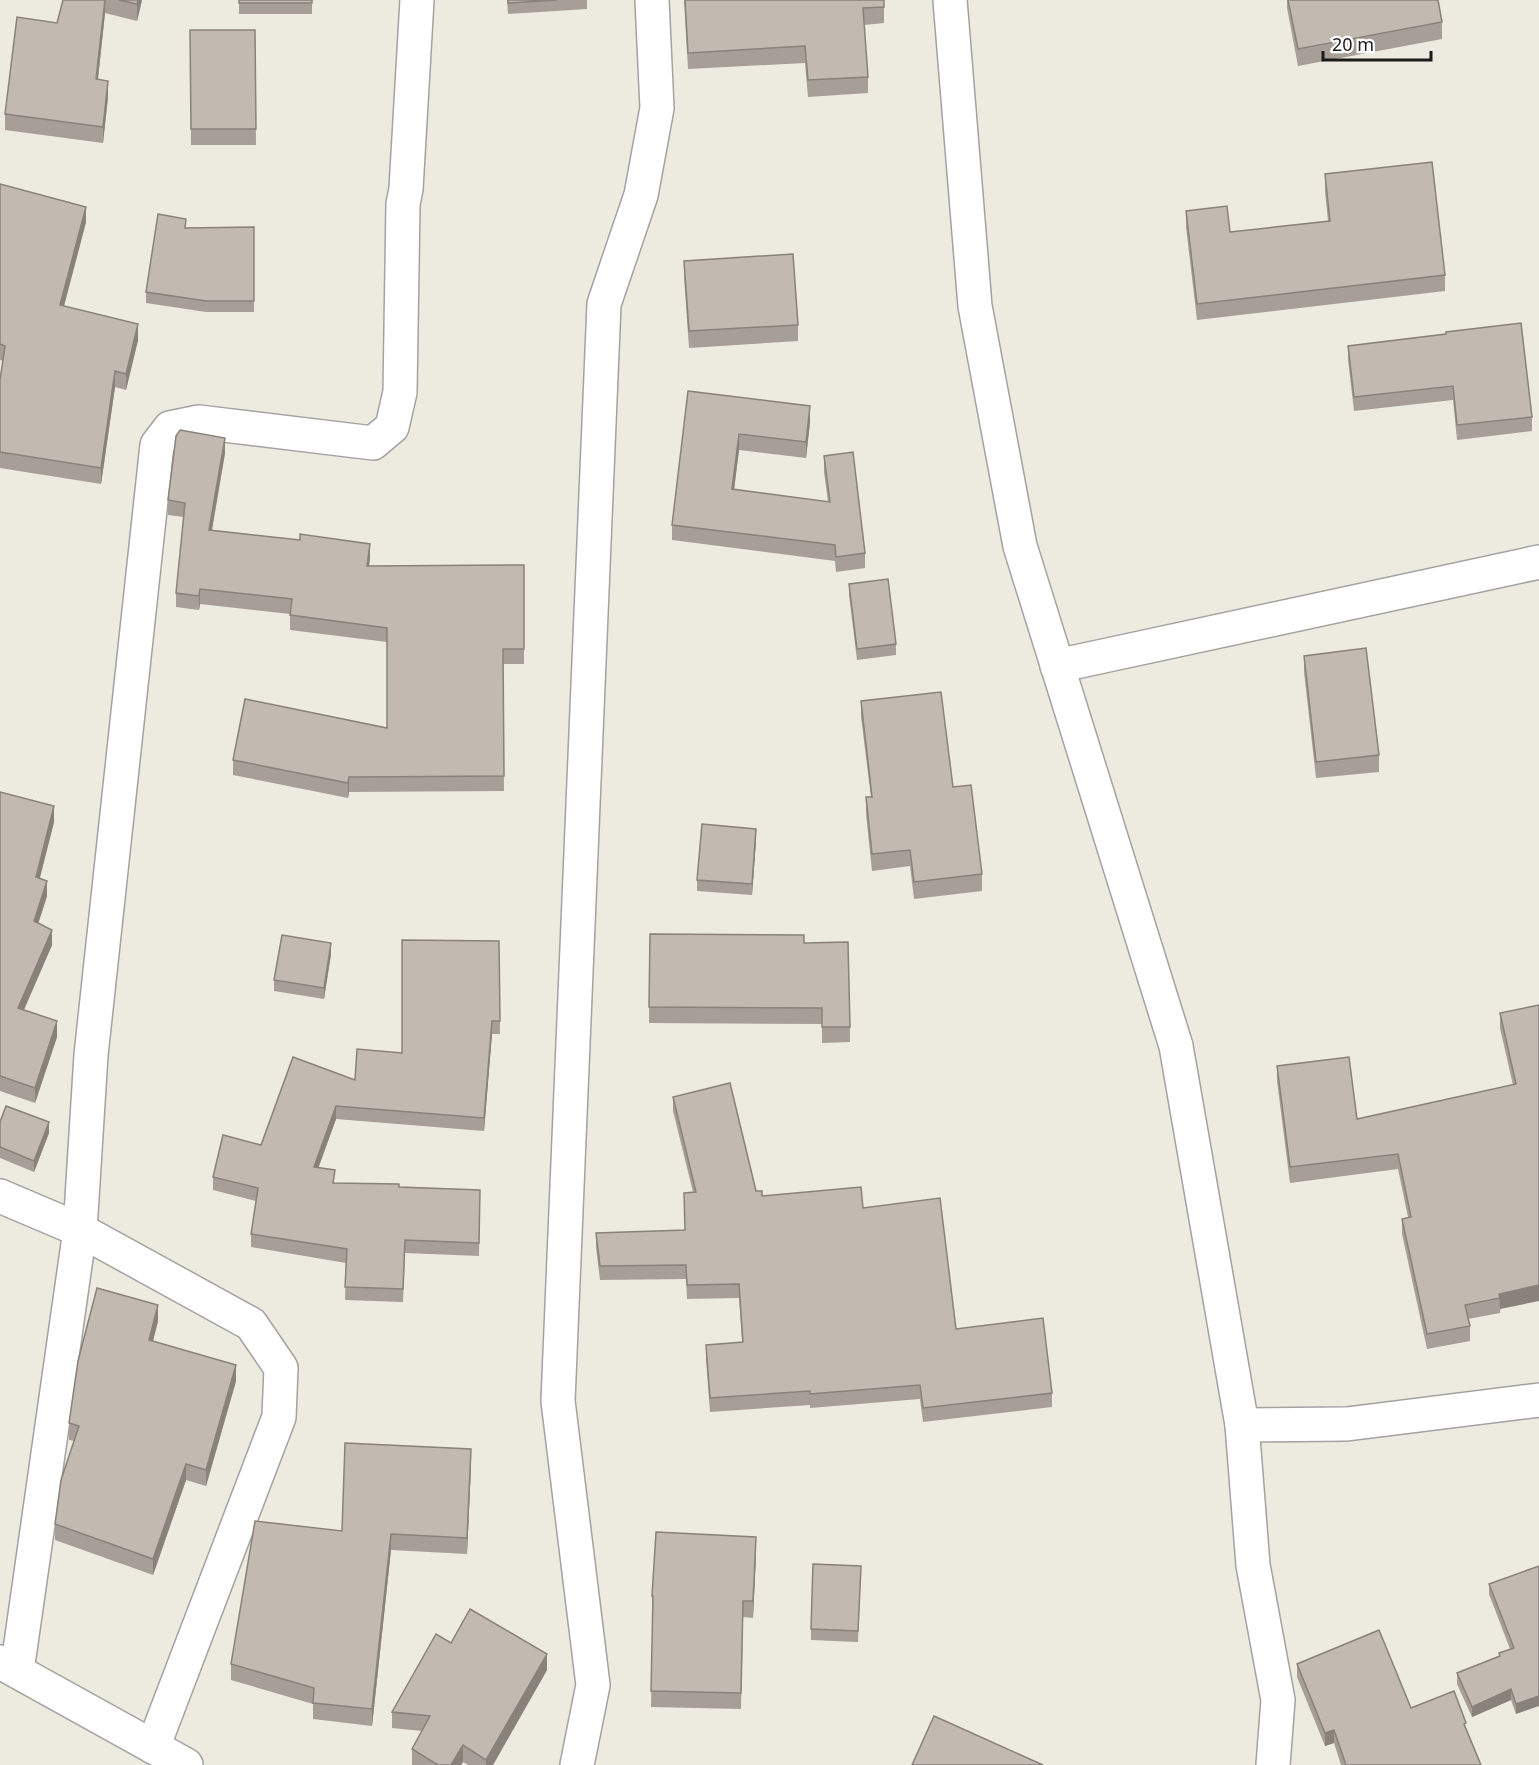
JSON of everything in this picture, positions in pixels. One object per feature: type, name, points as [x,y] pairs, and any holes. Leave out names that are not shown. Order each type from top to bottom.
[{"type":"street","points":[[186,1765],[8,1667],[80,1230],[91,1055],[157,446],[170,428],[199,422],[373,444],[392,428],[400,392],[404,204],[417,0]]},
{"type":"street","points":[[577,1765],[594,1685],[558,1401],[604,304],[641,195],[657,108],[652,0]]},
{"type":"street","points":[[950,0],[975,306],[1020,546],[1176,1046],[1242,1425],[1254,1565],[1278,1700],[1273,1765]]},
{"type":"street","points":[[1057,666],[1539,562]]},
{"type":"street","points":[[0,1196],[80,1230],[251,1324],[281,1368],[279,1417],[153,1747]]},
{"type":"street","points":[[1242,1425],[1347,1424],[1539,1400]]},
{"type":"building","points":[[63,0],[105,0],[96,79],[108,81],[103,127],[5,114],[17,17],[57,23]]},
{"type":"building","points":[[119,0],[138,0],[137,4]]},
{"type":"building","points":[[239,0],[312,0],[312,3],[239,3]]},
{"type":"building","points":[[508,0],[557,0],[508,3]]},
{"type":"building","points":[[685,0],[884,0],[884,7],[863,8],[868,77],[808,80],[805,46],[688,53]]},
{"type":"building","points":[[1288,0],[1438,0],[1442,22],[1298,49]]},
{"type":"building","points":[[190,30],[255,30],[256,129],[191,129]]},
{"type":"building","points":[[1432,162],[1445,275],[1197,304],[1186,211],[1227,206],[1230,232],[1330,221],[1325,174]]},
{"type":"building","points":[[0,184],[86,207],[60,305],[138,324],[126,374],[115,371],[101,468],[0,452],[0,380],[5,346],[0,344]]},
{"type":"building","points":[[158,214],[186,219],[185,228],[254,227],[254,301],[206,301],[146,292]]},
{"type":"building","points":[[793,254],[798,325],[689,331],[684,261]]},
{"type":"building","points":[[1521,323],[1532,417],[1457,425],[1453,386],[1354,397],[1348,346]]},
{"type":"building","points":[[688,391],[810,406],[806,442],[739,434],[732,489],[830,502],[824,456],[853,452],[865,553],[836,557],[835,545],[672,525]]},
{"type":"building","points":[[180,430],[225,438],[209,530],[300,540],[300,534],[370,544],[367,566],[524,565],[524,649],[503,649],[504,776],[349,777],[348,783],[233,760],[245,699],[387,728],[387,628],[290,615],[292,599],[200,589],[199,596],[176,593],[185,503],[168,500],[176,436]]},
{"type":"building","points":[[888,579],[896,644],[857,649],[849,584]]},
{"type":"building","points":[[1366,648],[1379,755],[1316,762],[1304,656]]},
{"type":"building","points":[[941,692],[953,787],[971,785],[982,874],[914,882],[910,850],[872,854],[866,797],[872,797],[861,701]]},
{"type":"building","points":[[0,792],[54,806],[36,877],[47,881],[34,921],[52,930],[18,1008],[57,1021],[35,1088],[0,1076]]},
{"type":"building","points":[[702,824],[756,829],[752,884],[697,880]]},
{"type":"building","points":[[650,934],[804,935],[804,943],[848,942],[850,1027],[822,1027],[822,1008],[649,1007]]},
{"type":"building","points":[[282,935],[331,943],[324,988],[274,980]]},
{"type":"building","points":[[402,940],[499,941],[500,1021],[492,1021],[484,1118],[336,1106],[314,1167],[335,1170],[333,1183],[399,1184],[399,1187],[480,1190],[479,1243],[405,1240],[403,1289],[345,1287],[347,1249],[251,1234],[258,1188],[213,1177],[223,1135],[261,1145],[293,1057],[355,1080],[357,1049],[402,1053]]},
{"type":"building","points":[[1539,1005],[1539,1285],[1499,1294],[1500,1298],[1465,1305],[1470,1326],[1427,1334],[1402,1219],[1411,1217],[1398,1154],[1290,1167],[1277,1066],[1349,1057],[1357,1119],[1516,1084],[1500,1013]]},
{"type":"building","points":[[730,1083],[756,1191],[762,1191],[762,1196],[861,1187],[863,1208],[940,1198],[956,1329],[1043,1318],[1052,1393],[923,1408],[920,1385],[810,1394],[810,1391],[710,1398],[706,1345],[743,1342],[739,1284],[687,1285],[686,1265],[600,1266],[596,1233],[685,1230],[684,1193],[696,1192],[673,1097]]},
{"type":"building","points":[[6,1106],[49,1122],[34,1161],[0,1147],[0,1122]]},
{"type":"building","points":[[97,1288],[158,1305],[149,1340],[236,1365],[206,1470],[186,1464],[153,1559],[55,1524],[61,1480],[79,1426],[69,1423],[78,1361]]},
{"type":"building","points":[[345,1443],[471,1449],[467,1538],[391,1534],[372,1709],[313,1703],[314,1688],[231,1664],[255,1521],[342,1531]]},
{"type":"building","points":[[656,1532],[756,1537],[753,1601],[743,1601],[741,1693],[651,1691],[652,1596]]},
{"type":"building","points":[[813,1564],[861,1566],[858,1631],[811,1629]]},
{"type":"building","points":[[1539,1566],[1539,1696],[1516,1704],[1511,1689],[1472,1707],[1457,1673],[1514,1648],[1489,1584]]},
{"type":"building","points":[[470,1609],[547,1654],[486,1760],[463,1745],[451,1765],[438,1765],[412,1749],[430,1716],[392,1712],[436,1634],[451,1643]]},
{"type":"building","points":[[1379,1630],[1411,1708],[1454,1691],[1466,1723],[1464,1724],[1481,1765],[1346,1765],[1334,1730],[1325,1733],[1297,1664]]},
{"type":"building","points":[[934,1716],[1043,1765],[912,1765]]}]
